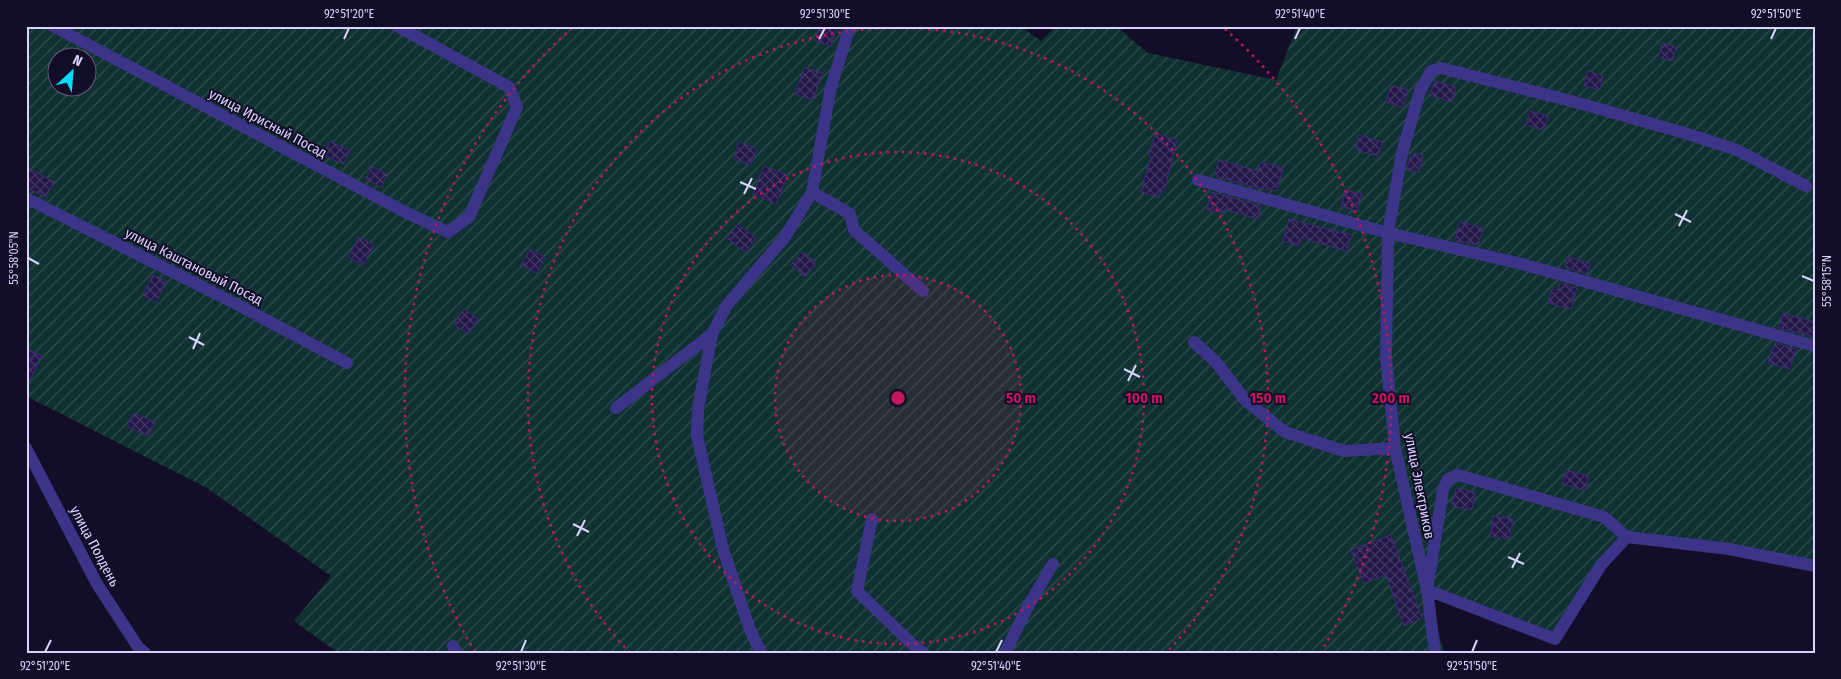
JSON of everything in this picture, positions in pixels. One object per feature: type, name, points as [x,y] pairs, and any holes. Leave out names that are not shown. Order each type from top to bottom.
[{"type":"street","name":"улица Ирисный Посад","points":[[53,26],[389,204],[448,232],[469,217],[517,107],[509,87],[397,26]]},
{"type":"street","points":[[761,653],[750,630],[723,549],[697,436],[698,409],[712,334],[727,305],[785,237],[812,192],[831,87],[850,26]]},
{"type":"street","name":"улица Электриков","points":[[1435,653],[1427,590],[1395,448],[1386,358],[1388,233],[1402,152],[1420,91],[1431,71],[1441,68],[1575,102],[1688,134],[1737,150],[1806,186]]},
{"type":"street","points":[[1198,180],[1388,233],[1522,264],[1815,346]]},
{"type":"street","points":[[812,192],[850,214],[854,230],[923,291]]},
{"type":"street","name":"улица Каштановый Посад","points":[[26,198],[347,363]]},
{"type":"street","points":[[616,408],[712,334]]},
{"type":"street","points":[[1194,342],[1216,362],[1245,400],[1285,432],[1344,451],[1395,448]]},
{"type":"street","name":"улица Полдень","points":[[26,448],[97,584],[138,651]]},
{"type":"street","points":[[1627,538],[1601,566],[1555,639],[1427,590],[1443,490],[1448,479],[1458,474],[1604,517],[1627,538],[1729,549],[1815,566]]},
{"type":"street","points":[[872,519],[857,591],[913,645],[924,653]]},
{"type":"street","points":[[1005,653],[1027,608],[1052,564]]},
{"type":"green space","points":[[26,26],[1021,26],[1041,41],[1056,26],[1116,26],[1148,53],[1276,80],[1297,26],[1815,26],[1815,566],[1627,538],[1555,639],[1427,591],[1444,653],[338,653],[294,621],[331,576],[207,488],[26,396]]},
{"type":"building","points":[[820,26],[837,26],[831,46],[815,41]]},
{"type":"building","points":[[1662,43],[1676,47],[1672,61],[1659,57]]},
{"type":"building","points":[[804,68],[822,73],[813,100],[795,94]]},
{"type":"building","points":[[1588,71],[1603,76],[1600,90],[1584,86]]},
{"type":"building","points":[[1435,81],[1456,87],[1452,102],[1430,95]]},
{"type":"building","points":[[1391,85],[1408,90],[1403,107],[1386,102]]},
{"type":"building","points":[[1530,111],[1548,116],[1544,130],[1526,125]]},
{"type":"building","points":[[1155,134],[1177,140],[1164,192],[1161,191],[1159,197],[1141,192],[1151,157],[1149,157]]},
{"type":"building","points":[[1359,135],[1382,142],[1378,156],[1356,150]]},
{"type":"building","points":[[330,141],[350,151],[343,164],[324,155]]},
{"type":"building","points":[[739,142],[757,149],[751,165],[734,159]]},
{"type":"building","points":[[1411,153],[1423,155],[1419,172],[1407,170]]},
{"type":"building","points":[[1219,160],[1258,171],[1261,162],[1283,168],[1277,191],[1266,190],[1217,177],[1218,175],[1215,174]]},
{"type":"building","points":[[764,166],[788,175],[776,204],[753,194]]},
{"type":"building","points":[[26,167],[54,182],[46,197],[26,187]]},
{"type":"building","points":[[372,167],[387,174],[381,187],[366,179]]},
{"type":"building","points":[[1345,190],[1362,194],[1357,211],[1341,207]]},
{"type":"building","points":[[1212,192],[1261,206],[1258,219],[1224,209],[1223,214],[1207,210]]},
{"type":"building","points":[[1289,219],[1352,235],[1347,251],[1301,238],[1299,246],[1283,241]]},
{"type":"building","points":[[1460,222],[1483,228],[1478,245],[1455,240]]},
{"type":"building","points":[[738,224],[756,238],[745,252],[727,238]]},
{"type":"building","points":[[359,237],[374,245],[363,265],[348,257]]},
{"type":"building","points":[[530,249],[545,257],[537,273],[522,265]]},
{"type":"building","points":[[802,252],[816,263],[805,277],[791,265]]},
{"type":"building","points":[[1567,257],[1590,263],[1587,274],[1565,267]]},
{"type":"building","points":[[153,275],[166,281],[156,302],[143,295]]},
{"type":"building","points":[[1560,283],[1577,288],[1571,309],[1548,303],[1552,289],[1558,290]]},
{"type":"building","points":[[464,309],[478,319],[468,334],[454,324]]},
{"type":"building","points":[[1783,313],[1815,322],[1815,337],[1779,328]]},
{"type":"building","points":[[1775,343],[1796,349],[1790,369],[1768,363]]},
{"type":"building","points":[[26,348],[42,356],[26,388]]},
{"type":"building","points":[[134,413],[155,423],[148,436],[127,426]]},
{"type":"building","points":[[1566,470],[1589,476],[1585,490],[1562,484]]},
{"type":"building","points":[[1456,488],[1475,492],[1472,510],[1452,506]]},
{"type":"building","points":[[1493,516],[1513,519],[1509,539],[1490,536]]},
{"type":"building","points":[[1391,535],[1422,618],[1404,626],[1386,575],[1364,583],[1351,550]]}]
